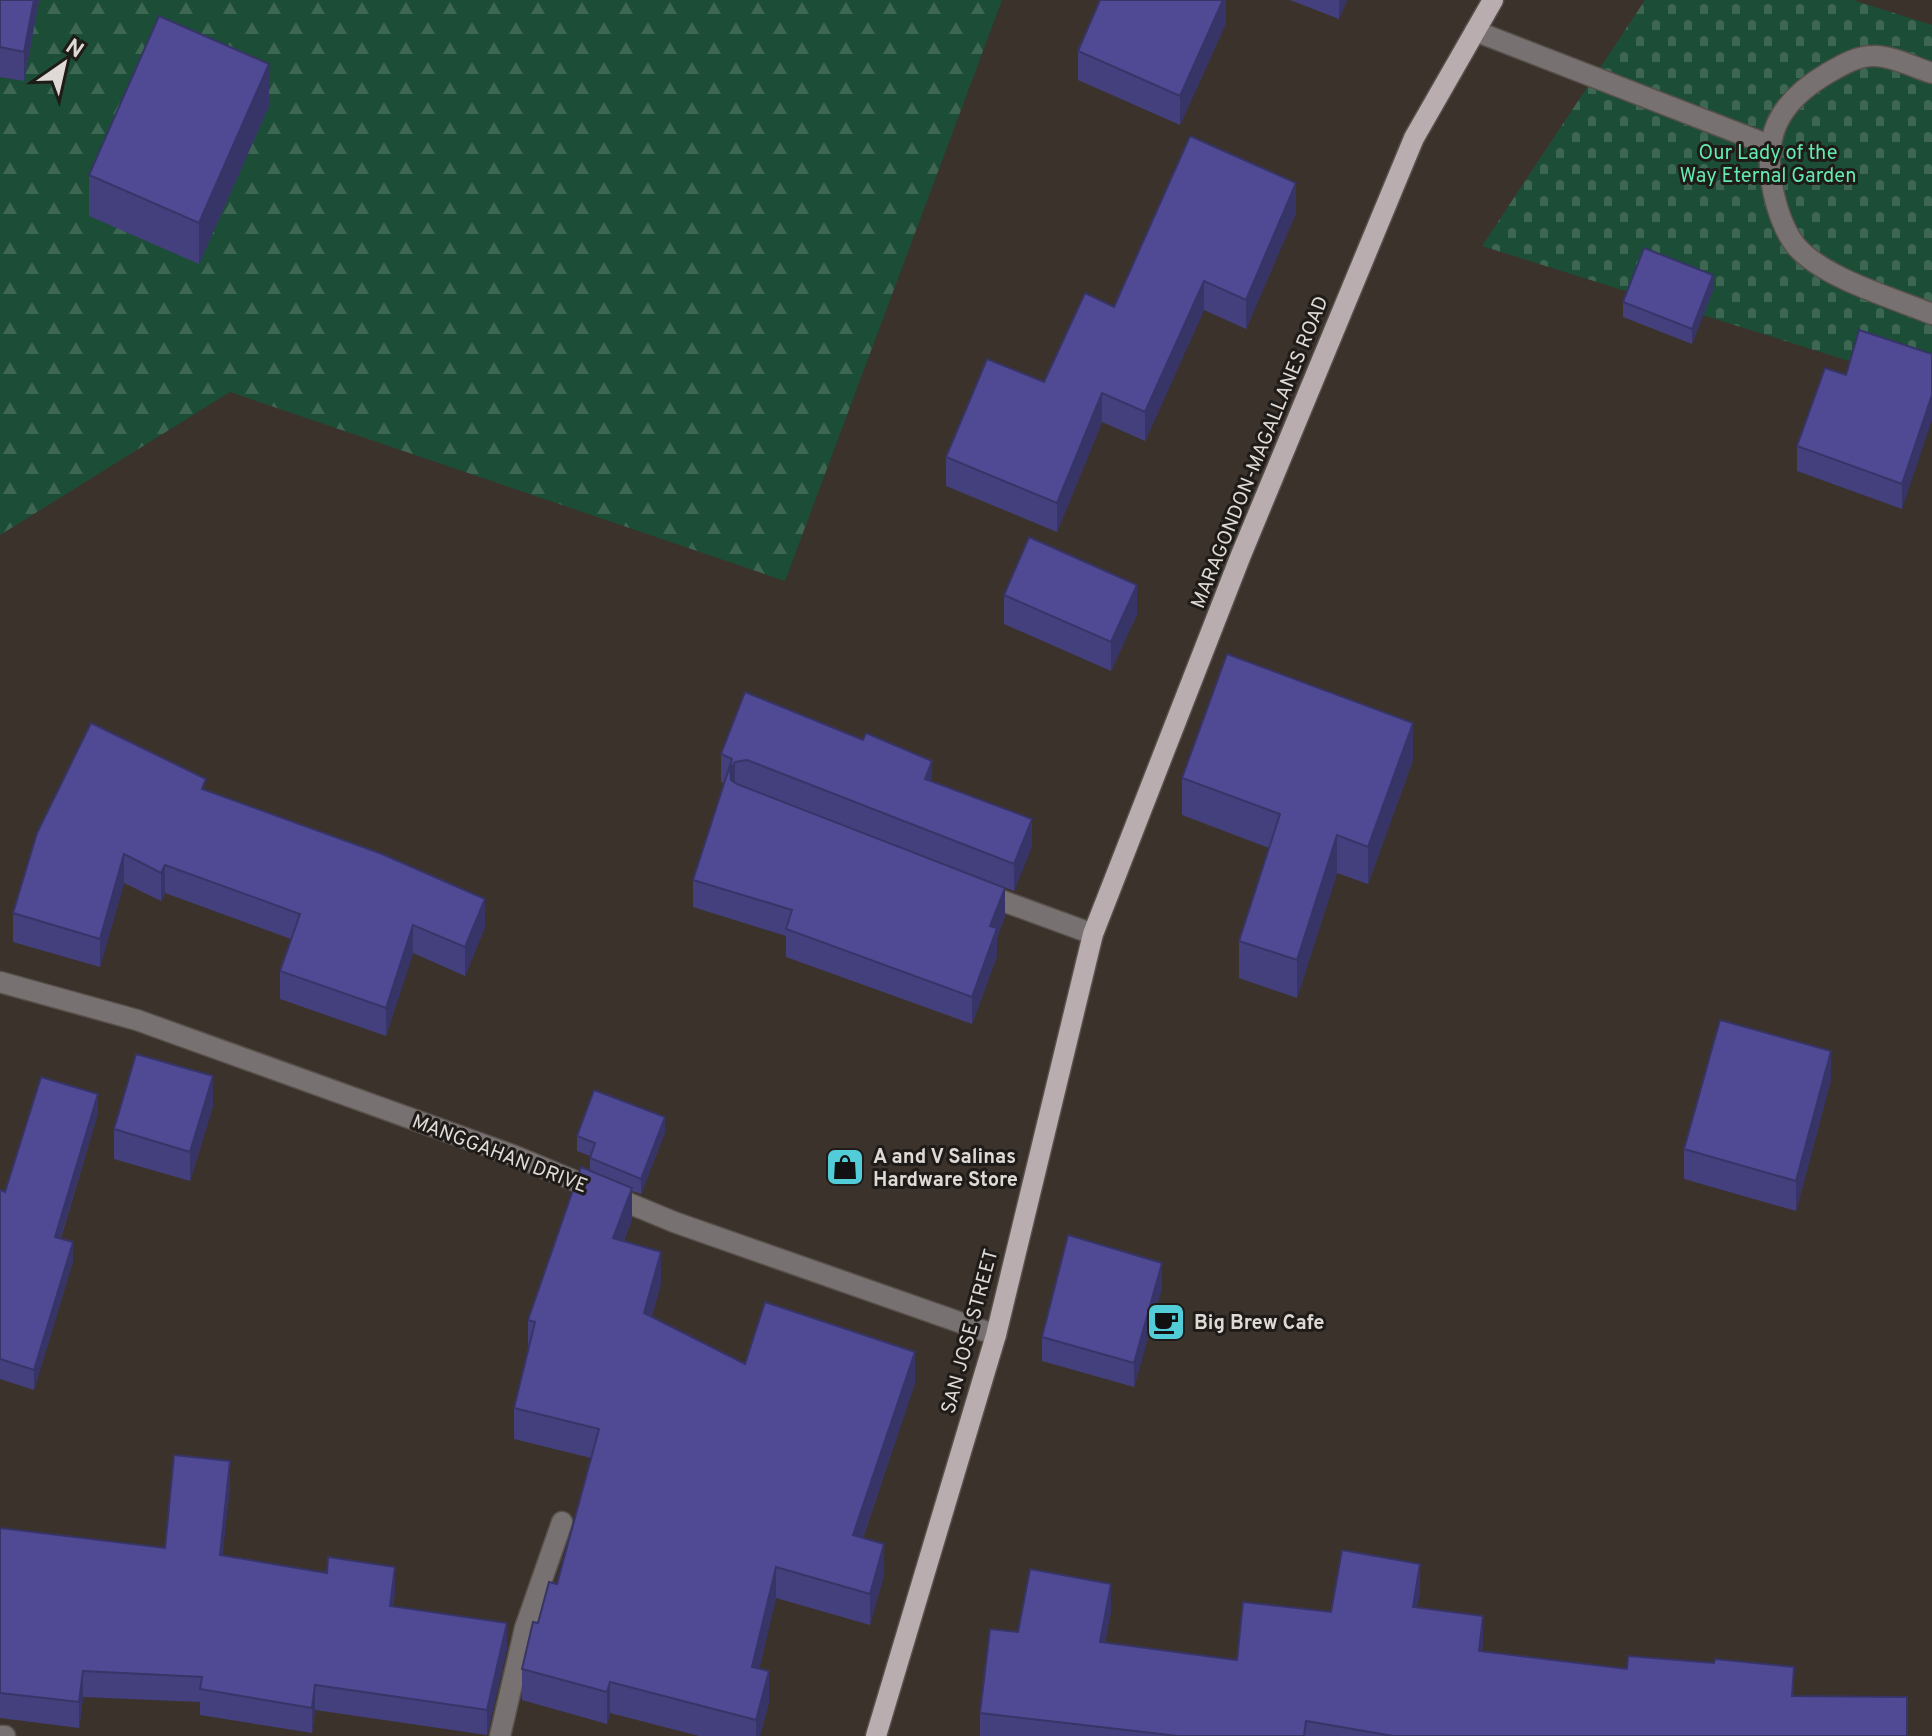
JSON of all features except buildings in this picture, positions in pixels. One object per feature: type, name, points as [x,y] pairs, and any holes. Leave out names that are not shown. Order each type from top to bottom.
[{"type":"main road","name":"MARAGONDON-MAGALLANES ROAD","points":[[1093,934],[1241,555],[1414,138],[1493,0]]},
{"type":"main road","name":"SAN JOSE STREET","points":[[876,1736],[996,1335],[1093,934]]},
{"type":"street","points":[[1475,31],[1769,145]]},
{"type":"street","points":[[1932,73],[1876,55],[1856,59],[1811,83],[1793,99],[1776,123],[1769,145],[1771,179],[1778,213],[1796,246],[1829,272],[1932,314]]},
{"type":"street","points":[[963,886],[1093,934]]},
{"type":"street","name":"MANGGAHAN DRIVE","points":[[0,982],[137,1020],[515,1156],[674,1222],[996,1335]]},
{"type":"street","points":[[500,1736],[525,1628],[562,1522]]},
{"type":"green space","points":[[0,0],[1002,0],[785,581],[230,392],[0,535]]},
{"type":"green space","name":"Our Lady of the Way Eternal Garden","points":[[1645,0],[1853,0],[1932,25],[1932,387],[1482,246]]},
{"type":"place","name":"A and V Salinas Hardware Store","points":[[845,1167]]},
{"type":"place","name":"Big Brew Cafe","points":[[1166,1322]]}]
